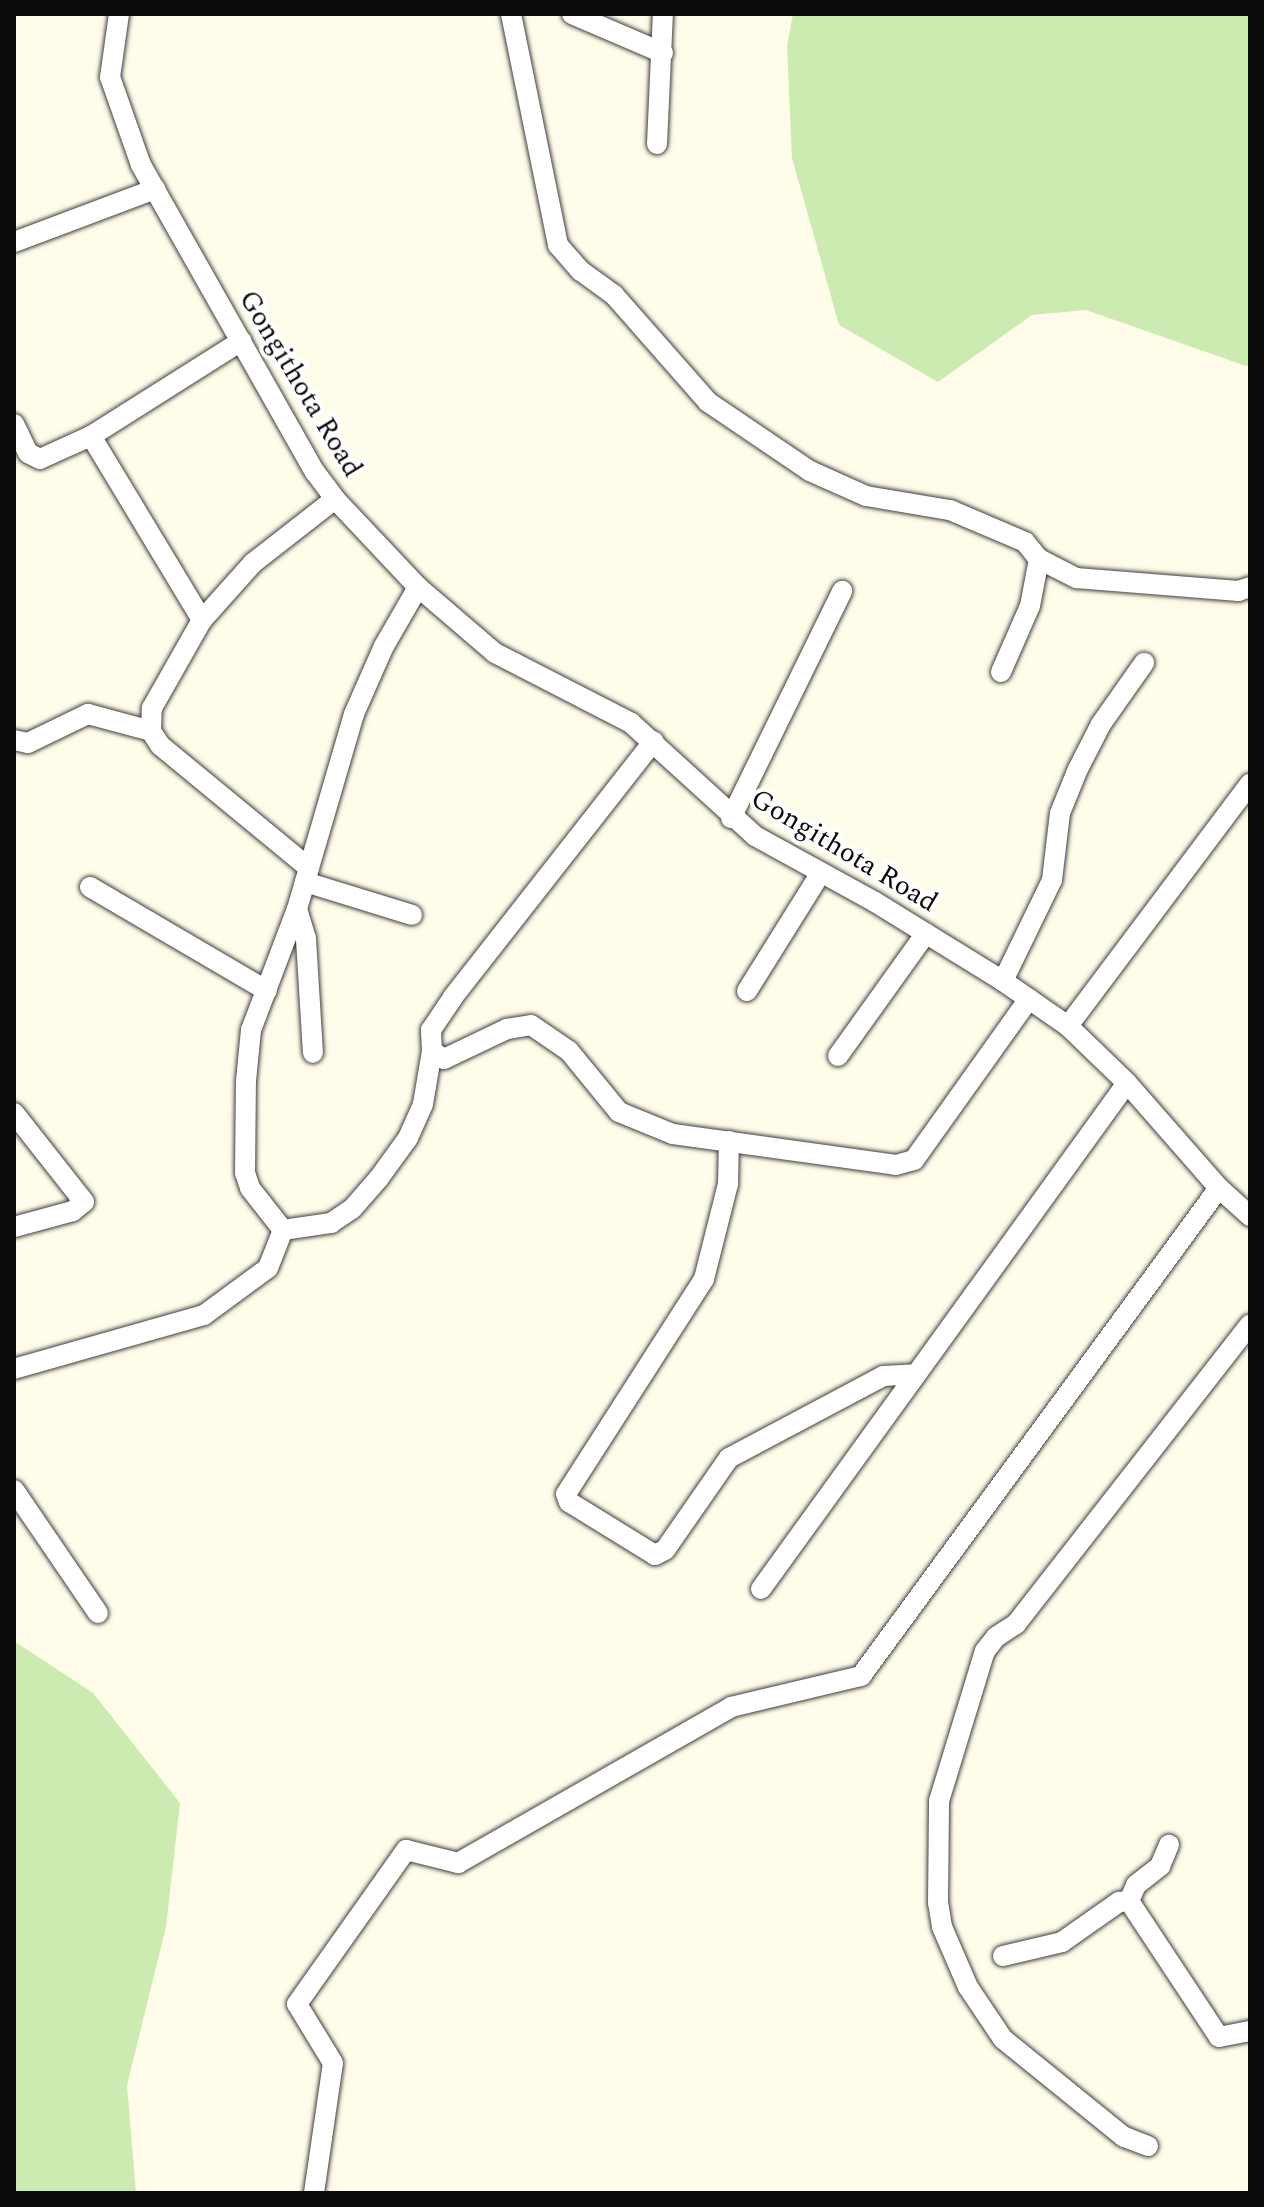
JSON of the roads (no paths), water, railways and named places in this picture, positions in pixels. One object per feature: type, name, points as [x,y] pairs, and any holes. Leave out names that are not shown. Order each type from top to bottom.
[{"type":"street","name":"Gongithota Road","points":[[119,14],[110,77],[141,165],[315,472],[335,499],[418,587],[495,653],[631,723],[654,741],[731,818],[755,836],[926,933],[1068,1026],[1127,1083],[1219,1188],[1250,1216]]},
{"type":"street","points":[[511,14],[558,245],[581,271],[614,295],[708,402],[810,471],[866,496],[950,510],[1025,542],[1039,559],[1076,578],[1238,591],[1250,587]]},
{"type":"street","points":[[572,14],[663,53]]},
{"type":"street","points":[[657,144],[663,14]]},
{"type":"street","points":[[14,242],[155,189]]},
{"type":"street","points":[[14,424],[28,453],[40,459],[91,436],[241,341]]},
{"type":"street","points":[[91,436],[202,620]]},
{"type":"street","points":[[335,499],[253,563],[202,620],[152,708],[151,731],[160,745],[307,875],[412,915]]},
{"type":"street","points":[[1001,672],[1030,606],[1039,559]]},
{"type":"street","points":[[283,1230],[250,1188],[245,1173],[251,1030],[297,909],[354,714],[384,646],[418,587]]},
{"type":"street","points":[[731,818],[842,591]]},
{"type":"street","points":[[1003,981],[1052,880],[1060,813],[1078,769],[1101,724],[1144,663]]},
{"type":"street","points":[[14,740],[28,743],[88,714],[151,731]]},
{"type":"street","points":[[283,1230],[331,1223],[352,1209],[379,1178],[408,1138],[423,1104],[432,1051],[431,1030],[453,997],[654,741]]},
{"type":"street","points":[[1068,1026],[1250,784]]},
{"type":"street","points":[[747,991],[820,874]]},
{"type":"street","points":[[90,887],[267,991]]},
{"type":"street","points":[[297,909],[306,939],[313,1053]]},
{"type":"street","points":[[838,1056],[926,933]]},
{"type":"street","points":[[432,1051],[444,1059],[507,1029],[531,1025],[569,1051],[619,1112],[673,1134],[896,1165],[914,1160],[1029,999]]},
{"type":"street","points":[[761,1589],[1127,1083]]},
{"type":"street","points":[[14,1113],[84,1202],[73,1211],[14,1227]]},
{"type":"street","points":[[729,1141],[728,1184],[704,1279],[566,1494],[569,1502],[655,1555],[665,1550],[729,1458],[883,1376],[916,1374]]},
{"type":"street","points":[[314,2193],[333,2063],[297,2004],[406,1850],[458,1863],[731,1707],[861,1676],[1219,1188]]},
{"type":"street","points":[[14,1369],[204,1315],[268,1268],[283,1230]]},
{"type":"street","points":[[1148,2146],[1124,2137],[1003,2039],[968,1987],[942,1927],[938,1903],[939,1801],[985,1651],[1007,1627],[1016,1624],[1250,1325]]},
{"type":"street","points":[[14,1490],[98,1613]]},
{"type":"street","points":[[1129,1901],[1136,1885],[1160,1866],[1169,1845]]},
{"type":"street","points":[[1003,1956],[1062,1942],[1119,1902],[1129,1901]]},
{"type":"street","points":[[1129,1901],[1219,2037],[1250,2031]]}]
